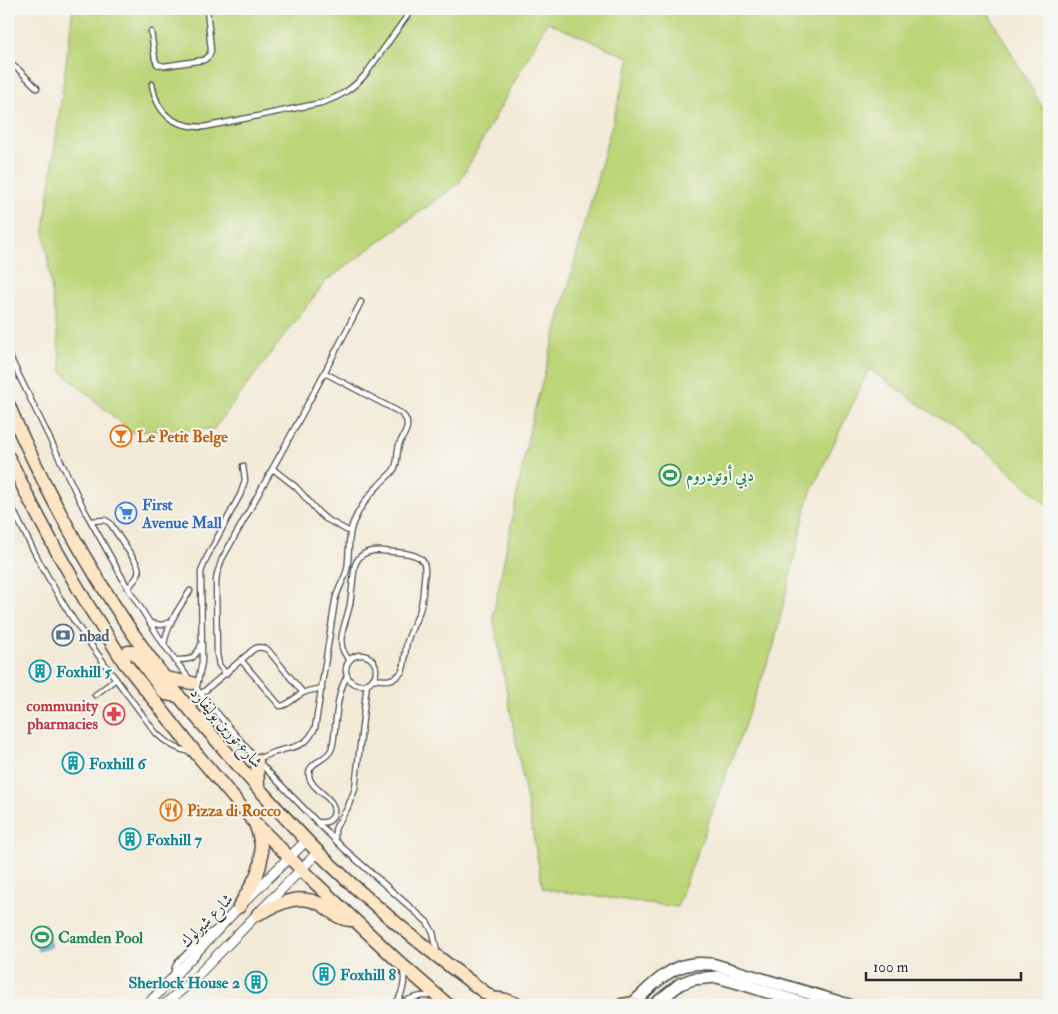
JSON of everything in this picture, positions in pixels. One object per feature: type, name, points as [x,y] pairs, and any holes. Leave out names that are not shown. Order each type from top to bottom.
[{"type":"main road","name":"شارع تورين بوليفارد","points":[[9,406],[30,454],[80,550],[107,596],[178,696],[258,788],[318,852],[367,897],[437,956],[498,1002]]},
{"type":"main road","points":[[9,458],[63,564],[124,662],[195,752],[254,822],[301,870],[353,920],[448,1005]]},
{"type":"main road","points":[[124,662],[128,652],[134,652],[162,690],[166,694],[178,696]]},
{"type":"main road","points":[[165,678],[194,685]]},
{"type":"main road","points":[[257,760],[258,788]]},
{"type":"main road","points":[[239,907],[256,879],[261,862],[260,838],[254,822]]},
{"type":"main road","points":[[258,914],[292,899],[300,899],[320,904],[338,917],[353,920]]},
{"type":"main road","points":[[498,1002],[501,998],[518,1005]]},
{"type":"street","name":"شارع شيرلوك","points":[[146,1005],[239,907],[307,840]]},
{"type":"street","name":"شارع شيرلوك","points":[[164,1005],[184,988],[318,852]]},
{"type":"street","points":[[629,1004],[661,978],[677,969],[691,964],[712,964],[848,1005]]},
{"type":"street","points":[[173,976],[184,988]]},
{"type":"street","points":[[654,1005],[680,984],[693,979],[717,977],[808,1005]]},
{"type":"lane","points":[[151,32],[154,59],[160,66],[204,60],[209,56],[211,50],[206,9]]},
{"type":"lane","points":[[152,84],[154,97],[160,109],[180,124],[192,127],[204,127],[321,103],[340,96],[356,85],[412,9]]},
{"type":"lane","points":[[9,63],[37,88]]},
{"type":"lane","points":[[226,674],[219,664],[217,654],[216,574],[222,559],[325,374],[361,302]]},
{"type":"lane","points":[[9,355],[91,521],[128,588],[175,660],[257,760],[335,840],[427,922],[433,932],[437,956]]},
{"type":"lane","points":[[257,760],[274,752],[302,745],[312,734],[317,722],[336,595],[347,568],[350,532],[366,500],[395,467],[399,446],[407,430],[407,422],[403,414],[325,374]]},
{"type":"lane","points":[[194,685],[201,671],[201,572],[241,493],[245,480],[244,466]]},
{"type":"lane","points":[[273,469],[296,487],[326,519],[350,532]]},
{"type":"lane","points":[[9,502],[31,546],[73,618],[156,733],[161,739],[174,747],[195,752]]},
{"type":"lane","points":[[91,521],[105,520],[110,523],[137,564],[139,574],[128,588]]},
{"type":"lane","points":[[350,660],[343,652],[341,642],[343,625],[350,604],[356,561],[362,554],[370,550],[412,554],[419,557],[425,569],[423,600],[406,646],[402,671],[389,680],[373,678]]},
{"type":"lane","points":[[164,644],[170,622],[190,590]]},
{"type":"lane","points":[[150,623],[162,625],[170,622]]},
{"type":"lane","points":[[175,660],[194,658],[202,644]]},
{"type":"lane","points":[[201,694],[241,660],[257,648],[262,647],[265,648],[303,693]]},
{"type":"lane","points":[[356,656],[368,657],[374,663],[376,671],[373,678],[364,685],[352,682],[347,676],[346,668],[350,660],[356,656]]},
{"type":"lane","points":[[241,660],[280,706],[284,706],[303,693],[322,689]]},
{"type":"lane","points":[[343,815],[334,810],[330,801],[312,783],[308,775],[311,766],[327,756],[332,748],[338,698],[347,676]]},
{"type":"lane","points":[[95,695],[116,679]]},
{"type":"lane","points":[[335,840],[335,830],[355,789],[367,683]]},
{"type":"lane","points":[[317,822],[329,821],[334,810]]},
{"type":"lane","points":[[173,976],[178,962],[207,933],[219,929]]},
{"type":"lane","points":[[396,1005],[402,994],[404,984],[404,973],[401,964]]},
{"type":"lane","points":[[396,1005],[418,996],[438,996]]},
{"type":"green space","name":"دبي أوتودروم","points":[[73,9],[986,9],[1049,119],[1049,507],[990,454],[869,369],[809,496],[773,648],[677,907],[543,889],[493,616],[531,423],[630,58],[547,22],[459,183],[326,281],[214,429],[131,432],[62,372],[44,230]]},
{"type":"water","name":"Camden Pool","points":[[45,924],[51,947],[38,951],[32,927]]},
{"type":"place","name":"Le Petit Belge","points":[[121,436]]},
{"type":"place","name":"دبي أوتودروم","points":[[670,475]]},
{"type":"place","name":"First Avenue Mall","points":[[126,513]]},
{"type":"place","name":"nbad","points":[[63,635]]},
{"type":"place","name":"Foxhill 5","points":[[40,671]]},
{"type":"place","name":"community pharmacies","points":[[114,714]]},
{"type":"place","name":"Foxhill 6","points":[[73,763]]},
{"type":"place","name":"Pizza di Rocco","points":[[171,810]]},
{"type":"place","name":"Foxhill 7","points":[[130,839]]},
{"type":"place","name":"Camden Pool","points":[[42,937]]},
{"type":"place","name":"Foxhill 8","points":[[324,974]]},
{"type":"place","name":"Sherlock House 2","points":[[256,982]]}]
